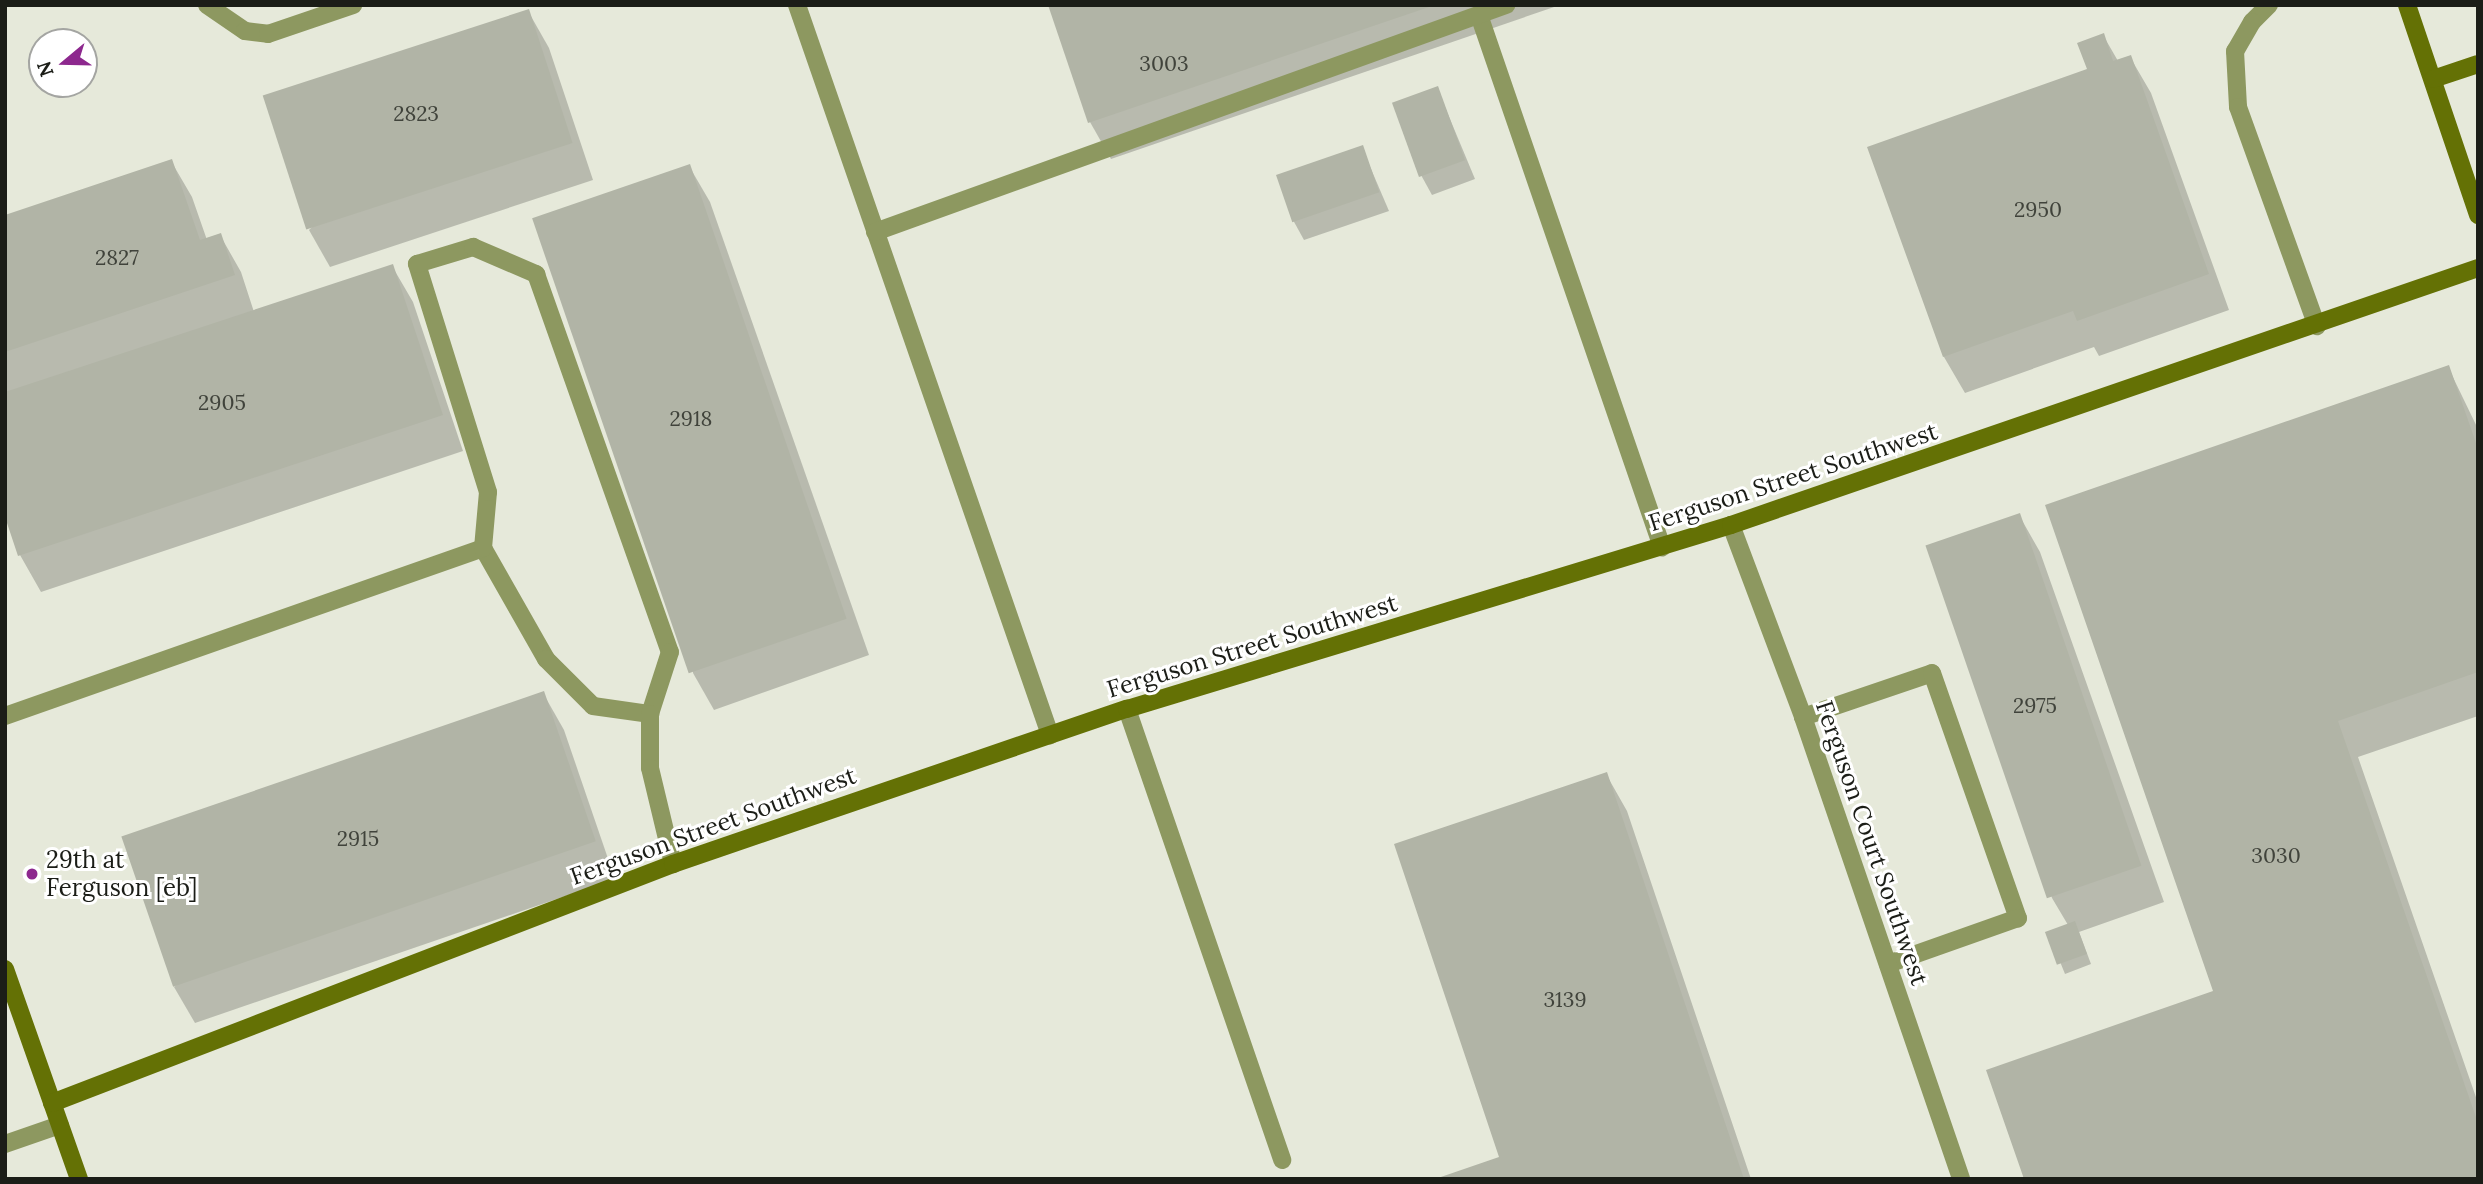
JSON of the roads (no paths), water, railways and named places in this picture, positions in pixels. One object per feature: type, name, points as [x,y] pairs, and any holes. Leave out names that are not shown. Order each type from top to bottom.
[{"type":"street","points":[[207,5],[245,31],[268,34],[352,5]]},
{"type":"street","points":[[797,5],[1050,735]]},
{"type":"street","points":[[876,232],[1506,5]]},
{"type":"street","points":[[2270,5],[2252,22],[2235,51],[2238,107],[2317,326]]},
{"type":"street","points":[[2407,5],[2478,215]]},
{"type":"street","points":[[1479,15],[1662,547]]},
{"type":"street","points":[[2433,79],[2478,64]]},
{"type":"street","points":[[650,714],[593,706],[547,659],[483,548],[488,492],[417,264],[472,247],[536,274],[670,652],[650,714],[650,768],[673,864]]},
{"type":"street","name":"Ferguson Street Southwest","points":[[52,1103],[673,864],[1127,709],[1731,525],[2317,326],[2478,268]]},
{"type":"street","name":"Ferguson Court Southwest","points":[[1731,525],[1803,717],[1961,1179]]},
{"type":"street","points":[[5,716],[483,548]]},
{"type":"street","points":[[1803,717],[1932,673],[2018,918],[1888,964]]},
{"type":"street","points":[[1127,709],[1282,1160]]},
{"type":"street","points":[[5,969],[79,1179]]},
{"type":"street","points":[[5,1144],[60,1125]]},
{"type":"place","name":"29th at Ferguson [eb]","points":[[32,874]]}]
